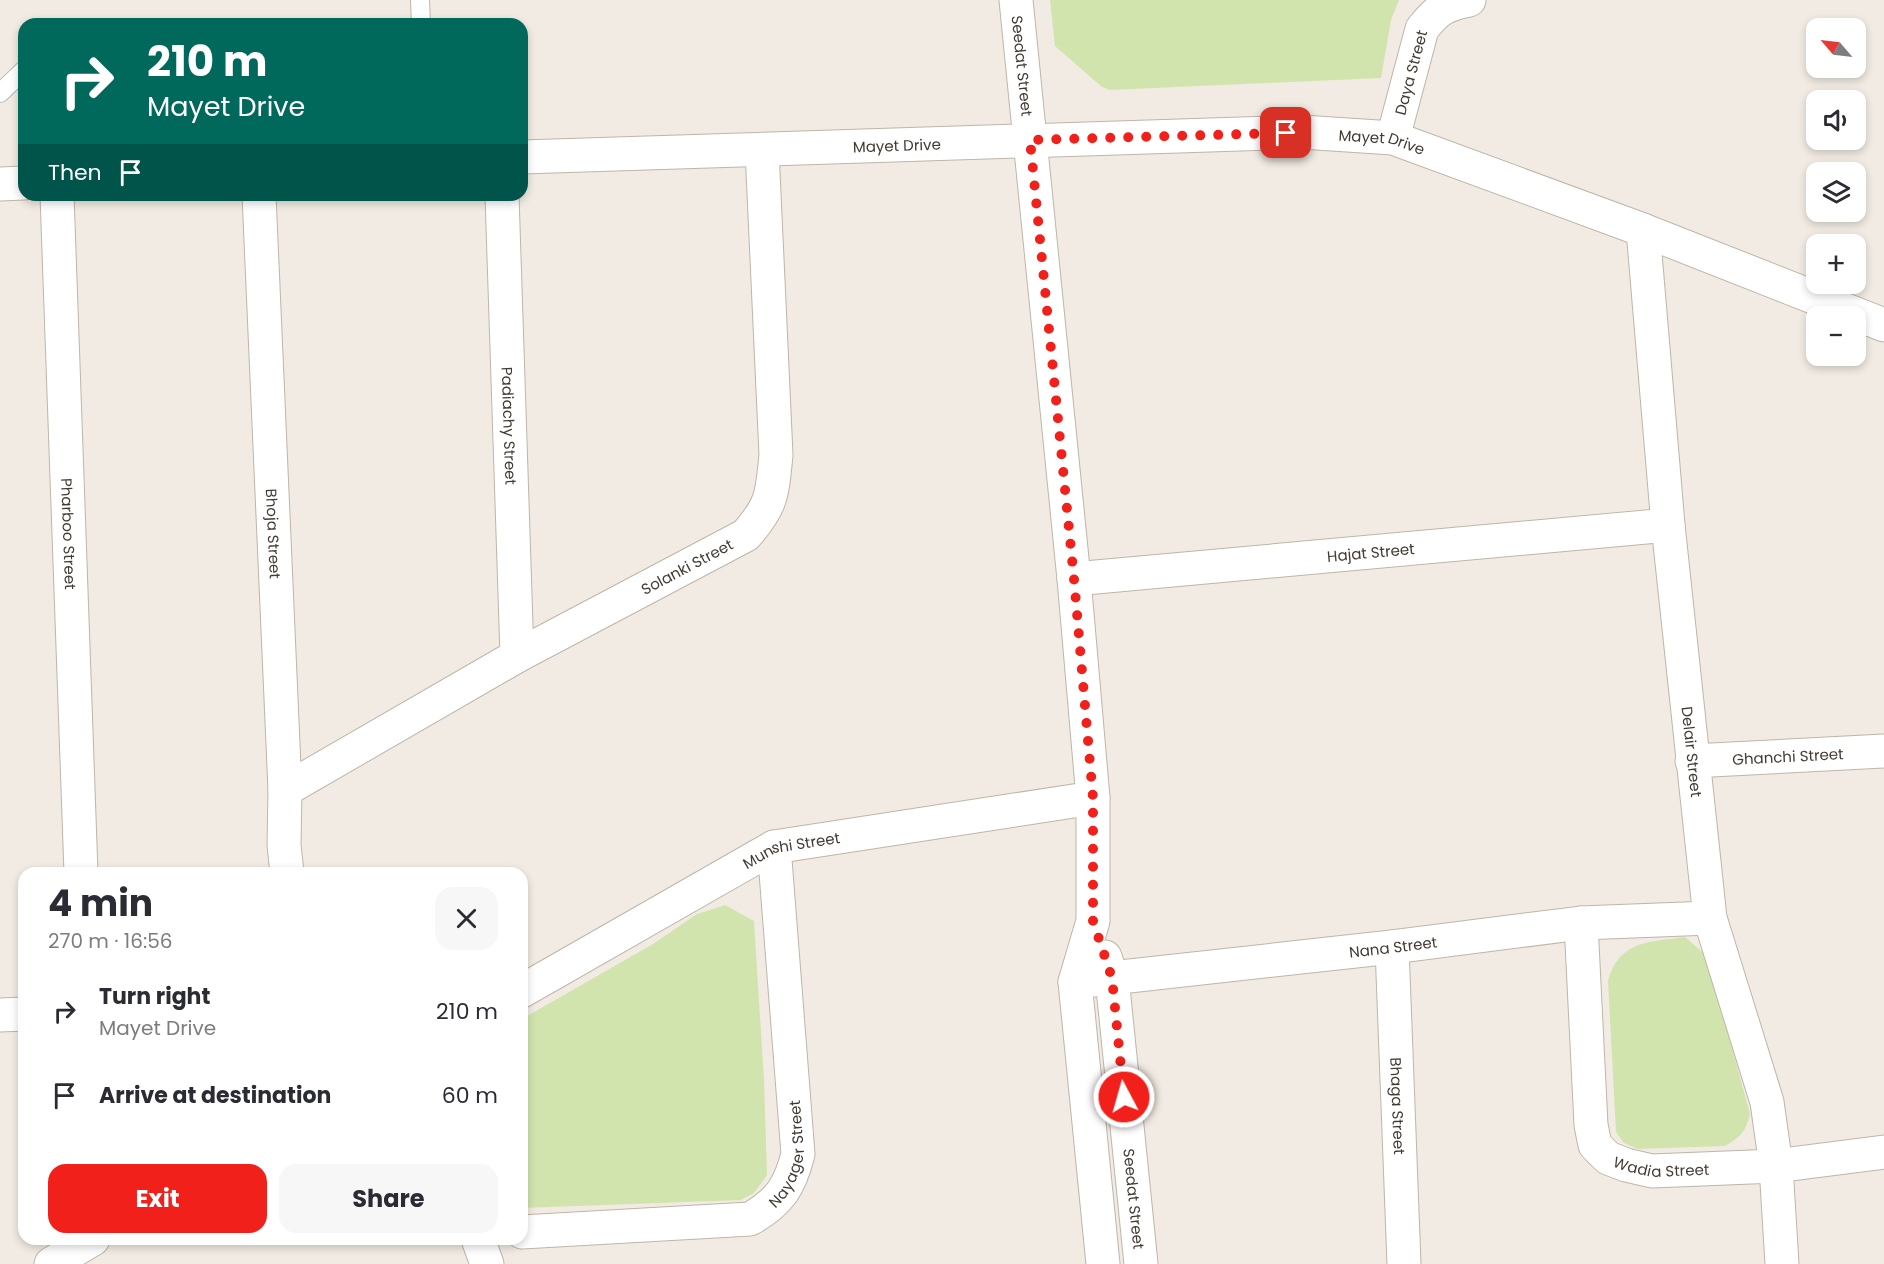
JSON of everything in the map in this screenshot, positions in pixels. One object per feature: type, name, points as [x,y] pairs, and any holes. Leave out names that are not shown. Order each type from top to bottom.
[{"type":"street","name":"Seedat Street","points":[[1016,0],[1074,579],[1093,798],[1093,921],[1075,982],[1103,1264]]},
{"type":"street","name":"Daya Street","points":[[1393,138],[1422,30],[1432,16],[1446,5],[1469,0]]},
{"type":"street","name":"Mayet Drive","points":[[528,157],[1302,132],[1393,138],[1643,230],[1884,325]]},
{"type":"street","name":"Solanki Street","points":[[285,790],[517,656],[746,535],[762,516],[772,494],[776,455],[762,150]]},
{"type":"street","points":[[0,184],[18,183]]},
{"type":"street","name":"Pharboo Street","points":[[57,201],[81,867]]},
{"type":"street","name":"Bhoja Street","points":[[259,201],[286,867]]},
{"type":"street","name":"Padiachy Street","points":[[502,201],[517,656]]},
{"type":"street","name":"Delair Street","points":[[1643,230],[1668,525],[1710,918],[1767,1102],[1776,1166],[1782,1264]]},
{"type":"street","name":"Hajat Street","points":[[1074,579],[1668,525]]},
{"type":"street","name":"Ghanchi Street","points":[[1692,761],[1884,751]]},
{"type":"street","name":"Munshi Street","points":[[528,988],[774,847],[1093,798]]},
{"type":"street","name":"Nayager Street","points":[[528,1232],[750,1219],[766,1210],[781,1195],[792,1176],[798,1154],[774,847]]},
{"type":"street","name":"Nana Street","points":[[1075,982],[1392,947],[1581,923],[1710,918]]},
{"type":"street","name":"Seedat Street","points":[[1093,921],[1112,978],[1141,1264]]},
{"type":"street","name":"Wadia Street","points":[[1581,923],[1591,1125],[1595,1145],[1608,1158],[1626,1166],[1652,1171],[1776,1166],[1884,1152]]},
{"type":"street","name":"Bhaga Street","points":[[1392,947],[1404,1264]]},
{"type":"street","points":[[0,1015],[18,1014]]},
{"type":"street","points":[[51,1264],[83,1245]]},
{"type":"street","points":[[479,1245],[487,1264]]},
{"type":"lane","points":[[420,0],[421,18]]},
{"type":"lane","points":[[0,93],[18,76]]},
{"type":"green space","points":[[1050,0],[1399,0],[1391,20],[1381,78],[1110,90],[1102,87],[1055,46]]},
{"type":"green space","points":[[725,905],[754,921],[764,1080],[767,1175],[754,1193],[741,1200],[528,1208],[528,1016],[653,944],[697,914]]},
{"type":"green space","points":[[1685,937],[1707,956],[1750,1114],[1742,1133],[1725,1146],[1638,1149],[1624,1143],[1616,1132],[1608,981],[1613,968],[1628,950],[1648,942]]},
{"type":"route","points":[[1124,1097],[1112,978],[1093,921],[1093,798],[1074,579],[1030,140],[1286,133]]}]
